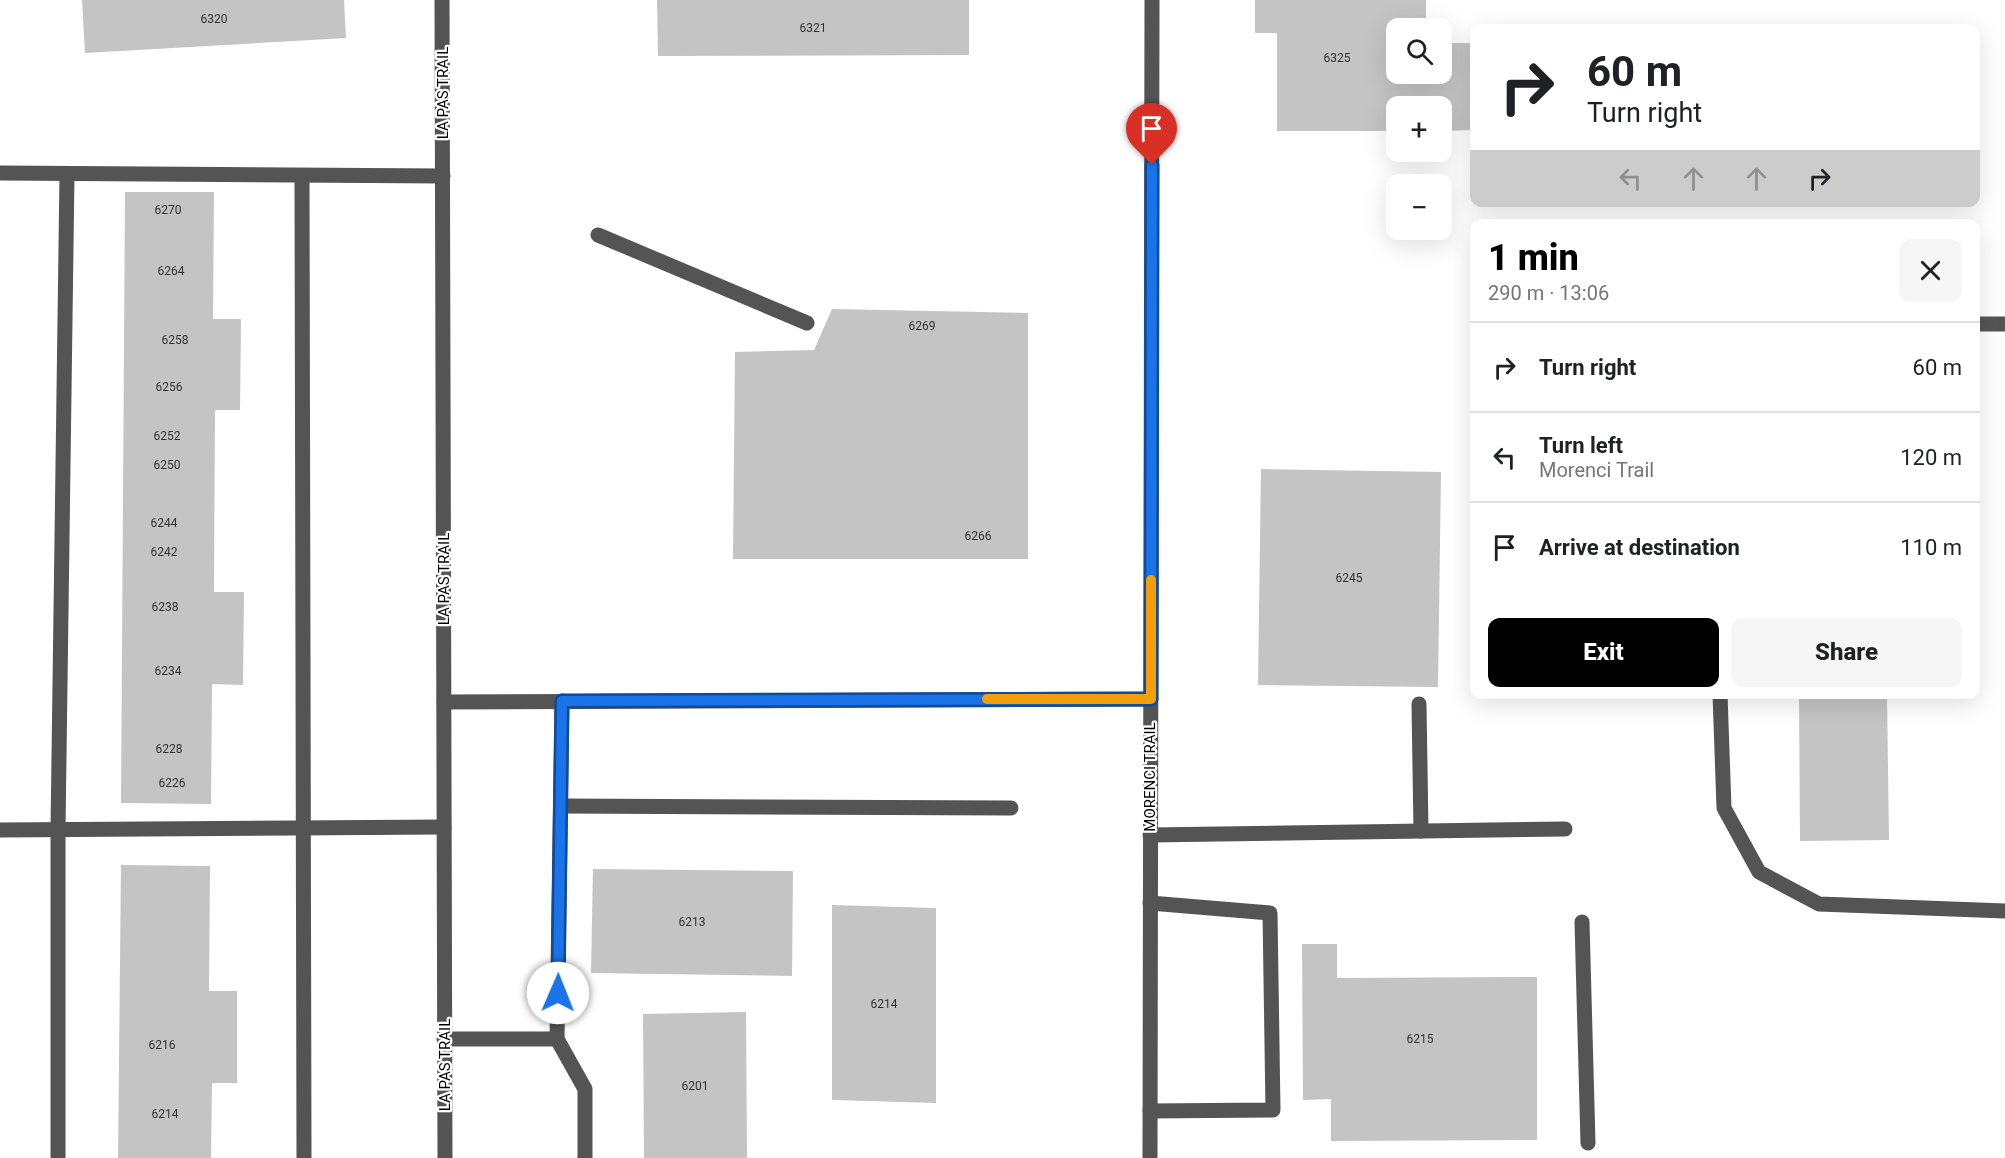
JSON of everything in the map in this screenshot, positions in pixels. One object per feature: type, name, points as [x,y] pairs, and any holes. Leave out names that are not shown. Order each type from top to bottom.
[{"type":"street","name":"LA PAS TRAIL","points":[[442,0],[445,1158]]},
{"type":"street","name":"MORENCI TRAIL","points":[[1150,1158],[1152,0]]},
{"type":"street","points":[[0,173],[443,176]]},
{"type":"street","points":[[58,1158],[58,830],[67,174]]},
{"type":"street","points":[[302,176],[304,1158]]},
{"type":"street","points":[[598,235],[807,323]]},
{"type":"street","points":[[1980,324],[2005,324]]},
{"type":"street","points":[[444,702],[1151,699]]},
{"type":"street","points":[[1720,699],[1724,808],[1759,872],[1819,904],[2005,911]]},
{"type":"street","points":[[562,701],[557,1039],[585,1089],[585,1158]]},
{"type":"street","points":[[1419,704],[1421,831]]},
{"type":"street","points":[[561,806],[1011,808]]},
{"type":"street","points":[[0,830],[444,827]]},
{"type":"street","points":[[1150,835],[1565,829]]},
{"type":"street","points":[[1150,903],[1270,913],[1273,1110],[1150,1111]]},
{"type":"street","points":[[1582,922],[1588,1143]]},
{"type":"street","points":[[444,1039],[557,1039]]},
{"type":"building","points":[[82,0],[344,0],[346,38],[85,53]]},
{"type":"building","points":[[657,0],[969,0],[969,55],[658,56]]},
{"type":"building","points":[[1255,0],[1426,0],[1426,18],[1386,18],[1386,84],[1452,84],[1452,43],[1470,43],[1470,130],[1452,131],[1452,96],[1386,96],[1386,131],[1277,131],[1277,33],[1255,33]]},
{"type":"building","points":[[125,192],[214,192],[213,319],[241,319],[240,410],[215,410],[214,592],[244,592],[243,685],[212,684],[211,804],[121,803]]},
{"type":"building","points":[[832,309],[1028,313],[1028,559],[733,559],[735,352],[814,350]]},
{"type":"building","points":[[1261,469],[1441,472],[1438,687],[1258,685]]},
{"type":"building","points":[[1799,699],[1887,699],[1889,840],[1800,841]]},
{"type":"building","points":[[121,865],[210,866],[209,991],[237,991],[237,1083],[212,1083],[211,1158],[118,1158]]},
{"type":"building","points":[[593,869],[793,871],[792,976],[591,973]]},
{"type":"building","points":[[832,905],[936,908],[936,1103],[832,1100]]},
{"type":"building","points":[[1302,944],[1337,944],[1337,978],[1537,977],[1537,1140],[1331,1141],[1331,1099],[1303,1100]]},
{"type":"building","points":[[746,1012],[747,1158],[644,1158],[643,1014]]},
{"type":"slow traffic","points":[[987,699],[1151,699],[1151,580]]},
{"type":"route","points":[[558,993],[562,701],[1151,699],[1152,165]]}]
